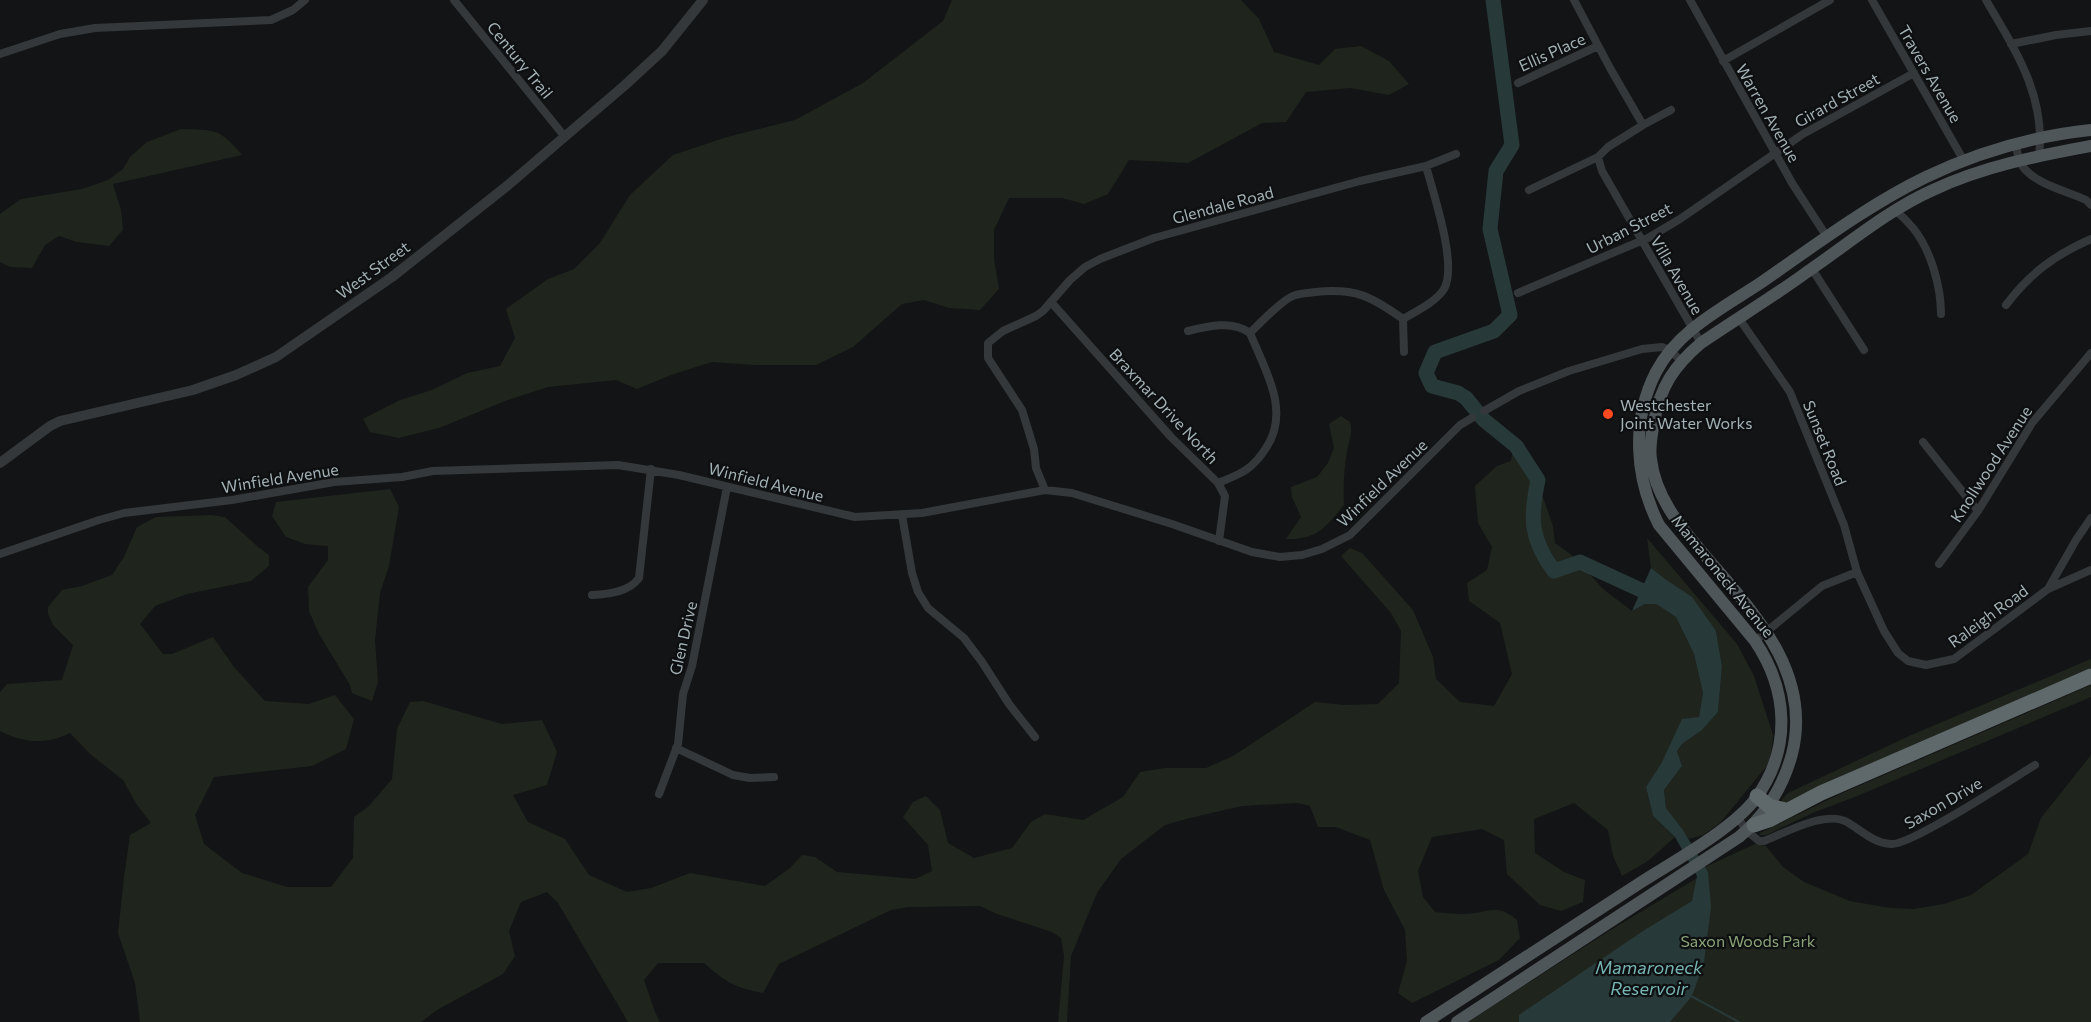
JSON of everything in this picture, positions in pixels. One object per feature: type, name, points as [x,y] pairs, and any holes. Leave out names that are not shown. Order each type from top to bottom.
[{"type":"highway","points":[[1750,828],[2091,676]]},
{"type":"highway","points":[[1763,801],[1786,810]]},
{"type":"main road","name":"Mamaroneck Avenue","points":[[1426,1022],[1678,859],[1763,801],[1778,748],[1781,718],[1780,699],[1768,660],[1755,641],[1659,525],[1648,504],[1639,461],[1639,432],[1649,386],[1670,350],[1693,328],[1827,237],[1925,177],[2016,144],[2041,137],[2091,130]]},
{"type":"main road","name":"Mamaroneck Avenue","points":[[1457,1022],[1704,861],[1750,828],[1763,801],[1787,772],[1795,742],[1795,724],[1793,695],[1781,654],[1767,631],[1668,509],[1654,477],[1650,457],[1651,439],[1658,401],[1670,377],[1682,361],[1701,343],[1896,211],[1931,191],[1967,175],[2019,160],[2091,146]]},
{"type":"street","points":[[0,54],[60,34],[95,28],[271,20],[293,10],[305,0]]},
{"type":"street","name":"Century Trail","points":[[454,0],[565,137]]},
{"type":"street","name":"West Street","points":[[0,463],[60,421],[193,390],[236,375],[276,357],[392,277],[507,186],[662,51],[703,0]]},
{"type":"street","points":[[1574,0],[1643,125]]},
{"type":"street","name":"Warren Avenue","points":[[1690,0],[1775,153],[1827,237]]},
{"type":"street","points":[[1723,61],[1830,0]]},
{"type":"street","name":"Travers Avenue","points":[[1872,0],[1964,161]]},
{"type":"street","points":[[1986,0],[2032,84],[2041,137],[2039,156]]},
{"type":"street","points":[[2011,44],[2091,31]]},
{"type":"street","name":"Ellis Place","points":[[1518,83],[1598,46]]},
{"type":"street","name":"Girard Street","points":[[1775,153],[1803,134],[1914,73]]},
{"type":"street","points":[[1529,190],[1598,157],[1608,147],[1671,110]]},
{"type":"street","points":[[2016,144],[2019,160],[2024,168],[2037,178],[2086,200],[2091,205]]},
{"type":"street","name":"Urban Street","points":[[1518,293],[1642,241],[1680,219],[1775,153]]},
{"type":"street","name":"Glendale Road","points":[[1045,490],[1036,468],[1034,449],[1022,410],[988,358],[987,347],[993,338],[1036,316],[1070,280],[1100,258],[1135,245],[1360,181],[1426,166],[1456,154]]},
{"type":"street","name":"Villa Avenue","points":[[1598,157],[1602,171],[1701,343]]},
{"type":"street","points":[[1403,319],[1436,297],[1444,289],[1448,278],[1446,245],[1426,166]]},
{"type":"street","points":[[1896,211],[1914,229],[1932,265],[1941,292],[1941,314]]},
{"type":"street","points":[[2006,305],[2017,290],[2039,269],[2065,251],[2091,239]]},
{"type":"street","points":[[1812,269],[1864,350]]},
{"type":"street","points":[[1250,333],[1292,296],[1337,290],[1362,294],[1403,319]]},
{"type":"street","name":"Braxmar Drive North","points":[[1051,302],[1171,437],[1218,483],[1225,496],[1219,541]]},
{"type":"street","name":"Sunset Road","points":[[1738,318],[1790,392],[1844,525],[1857,572],[1865,589]]},
{"type":"street","points":[[1403,319],[1404,352]]},
{"type":"street","points":[[1188,331],[1224,325],[1243,328],[1250,333],[1273,391],[1278,415],[1275,434],[1255,465],[1241,474],[1218,483]]},
{"type":"street","points":[[1484,411],[1519,392],[1569,371],[1642,349],[1662,347],[1670,350],[1682,361]]},
{"type":"street","name":"Knollwood Avenue","points":[[1939,564],[1978,511],[2032,423],[2091,352]]},
{"type":"street","name":"Winfield Avenue","points":[[0,555],[120,514],[232,500],[334,482],[475,469],[618,465],[651,470],[855,517],[922,513],[1045,490],[1072,493],[1237,545],[1252,552],[1280,557],[1302,555],[1322,549],[1350,535],[1460,425],[1472,418]]},
{"type":"street","points":[[1923,442],[1978,511]]},
{"type":"street","points":[[592,595],[626,589],[636,583],[639,578],[651,470]]},
{"type":"street","name":"Glen Drive","points":[[659,794],[676,748],[683,694],[692,666],[727,487]]},
{"type":"street","points":[[902,514],[912,573],[918,592],[928,608],[964,638],[1009,704],[1035,737]]},
{"type":"street","points":[[2048,589],[2091,518]]},
{"type":"street","name":"Raleigh Road","points":[[1865,589],[1884,631],[1898,653],[1908,661],[1926,665],[1954,659],[2048,589],[2091,570]]},
{"type":"street","points":[[1755,641],[1822,586],[1857,572]]},
{"type":"street","points":[[676,748],[733,775],[750,778],[774,777]]},
{"type":"street","name":"Saxon Drive","points":[[1750,828],[1759,841],[1764,842],[1801,825],[1838,819],[1846,821],[1869,838],[1892,844],[1904,842],[1928,830],[2035,765]]},
{"type":"street","points":[[1737,817],[1750,828]]},
{"type":"green space","points":[[952,0],[1241,0],[1259,19],[1274,52],[1319,65],[1335,49],[1361,46],[1389,61],[1409,84],[1389,95],[1350,88],[1306,92],[1286,122],[1262,123],[1188,163],[1129,160],[1108,194],[1084,204],[1062,198],[1009,198],[994,230],[994,259],[999,289],[980,310],[949,308],[924,300],[902,304],[853,347],[816,365],[712,362],[637,389],[616,380],[548,387],[505,401],[439,428],[399,438],[370,432],[363,419],[400,400],[432,390],[467,373],[500,366],[515,338],[506,309],[548,279],[574,269],[600,243],[630,195],[673,155],[727,137],[795,120],[863,83],[943,21]]},
{"type":"green space","points":[[181,129],[216,132],[228,140],[242,155],[113,184],[121,210],[123,230],[109,246],[77,242],[59,236],[45,245],[32,268],[10,267],[0,262],[0,214],[21,199],[82,189],[108,180],[123,169],[130,157],[147,142]]},
{"type":"green space","points":[[1341,416],[1350,422],[1351,430],[1344,471],[1344,505],[1320,531],[1306,537],[1286,539],[1301,517],[1292,497],[1291,487],[1317,477],[1328,463],[1334,448],[1329,424]]},
{"type":"green space","points":[[1515,437],[1524,443],[1553,526],[1555,543],[1573,556],[1603,589],[1632,611],[1645,604],[1656,604],[1676,617],[1694,654],[1703,693],[1699,717],[1662,762],[1646,787],[1653,816],[1675,837],[1648,861],[1622,876],[1613,856],[1608,830],[1574,803],[1534,819],[1535,853],[1564,872],[1585,880],[1583,902],[1561,911],[1540,905],[1507,874],[1504,840],[1482,829],[1432,837],[1418,871],[1423,897],[1435,912],[1472,914],[1491,910],[1503,911],[1517,920],[1520,938],[1499,960],[1412,1003],[1398,993],[1407,961],[1405,930],[1384,890],[1370,840],[1336,827],[1318,827],[1310,806],[1297,803],[1242,806],[1165,825],[1121,859],[1097,893],[1071,956],[1067,1022],[1058,1022],[1064,956],[1061,938],[1052,932],[980,906],[908,907],[891,910],[779,964],[763,993],[731,983],[704,963],[658,963],[644,980],[660,1022],[628,1022],[558,903],[547,892],[521,902],[509,931],[515,956],[503,974],[437,1010],[421,1022],[140,1022],[135,983],[118,933],[130,835],[151,823],[137,805],[123,780],[90,754],[70,733],[53,739],[35,741],[17,738],[0,731],[0,692],[7,684],[62,680],[73,645],[53,625],[48,614],[48,607],[62,590],[82,586],[112,575],[124,557],[137,527],[156,517],[211,515],[225,517],[269,555],[269,566],[251,581],[187,594],[155,606],[140,624],[163,654],[172,654],[213,637],[234,667],[265,701],[309,704],[335,695],[354,719],[346,749],[312,766],[214,777],[195,815],[204,844],[242,873],[287,887],[331,887],[353,858],[354,817],[369,806],[392,779],[397,729],[410,702],[423,701],[502,724],[542,720],[557,752],[547,785],[513,795],[528,822],[565,839],[589,875],[627,892],[651,888],[690,873],[765,886],[790,868],[802,855],[815,857],[837,872],[915,879],[932,871],[928,845],[903,817],[913,802],[926,796],[940,810],[948,843],[974,858],[1012,848],[1031,822],[1045,814],[1083,820],[1123,797],[1140,772],[1165,768],[1206,768],[1233,756],[1315,702],[1344,705],[1378,704],[1399,683],[1401,631],[1391,613],[1341,556],[1350,548],[1362,553],[1413,610],[1433,657],[1436,679],[1460,702],[1494,706],[1512,674],[1500,623],[1469,601],[1467,583],[1487,570],[1492,547],[1478,523],[1475,486],[1497,466],[1511,461]]},
{"type":"green space","points":[[390,489],[399,507],[389,566],[380,593],[375,640],[378,682],[372,701],[352,693],[350,685],[319,634],[309,611],[308,587],[328,560],[328,546],[305,544],[286,537],[272,516],[276,502]]},
{"type":"green space","points":[[1647,538],[1737,644],[1754,676],[1773,735],[1770,762],[1720,823],[1703,835],[1689,839],[1666,808],[1664,790],[1682,766],[1677,751],[1682,744],[1702,730],[1718,712],[1722,666],[1716,631],[1651,568]]},
{"type":"green space","points":[[2091,659],[2091,668],[1782,803],[1782,799],[1788,793],[1909,736]]},
{"type":"green space","points":[[2091,685],[2091,697],[1815,812],[1766,835],[1760,835],[1838,795]]},
{"type":"green space","name":"Saxon Woods Park","points":[[2091,755],[2091,1022],[1468,1022],[1609,931],[1707,872],[1705,867],[1755,844],[1766,846],[1783,867],[1804,882],[1850,901],[1890,908],[1913,909],[1944,904],[1971,895],[2028,854],[2041,818]]},
{"type":"water","name":"Mamaroneck Reservoir","points":[[1651,568],[1692,597],[1716,631],[1722,666],[1718,712],[1702,730],[1682,744],[1677,751],[1682,766],[1664,790],[1666,808],[1683,830],[1708,872],[1711,907],[1704,962],[1692,996],[1670,1022],[1519,1022],[1519,1015],[1643,931],[1692,901],[1697,876],[1675,837],[1653,816],[1646,787],[1662,762],[1682,719],[1699,717],[1703,693],[1694,654],[1676,617],[1656,604],[1645,604],[1632,611]]},
{"type":"waterway","points":[[1493,0],[1512,145],[1496,171],[1490,229],[1510,315],[1494,331],[1435,352],[1426,373],[1432,386],[1458,393],[1466,398],[1484,420],[1516,446],[1538,480],[1534,505],[1534,527],[1540,548],[1554,571],[1580,562],[1660,597]]},
{"type":"waterway","points":[[1691,996],[1739,1022]]},
{"type":"place","name":"Westchester Joint Water Works","points":[[1608,414]]}]
